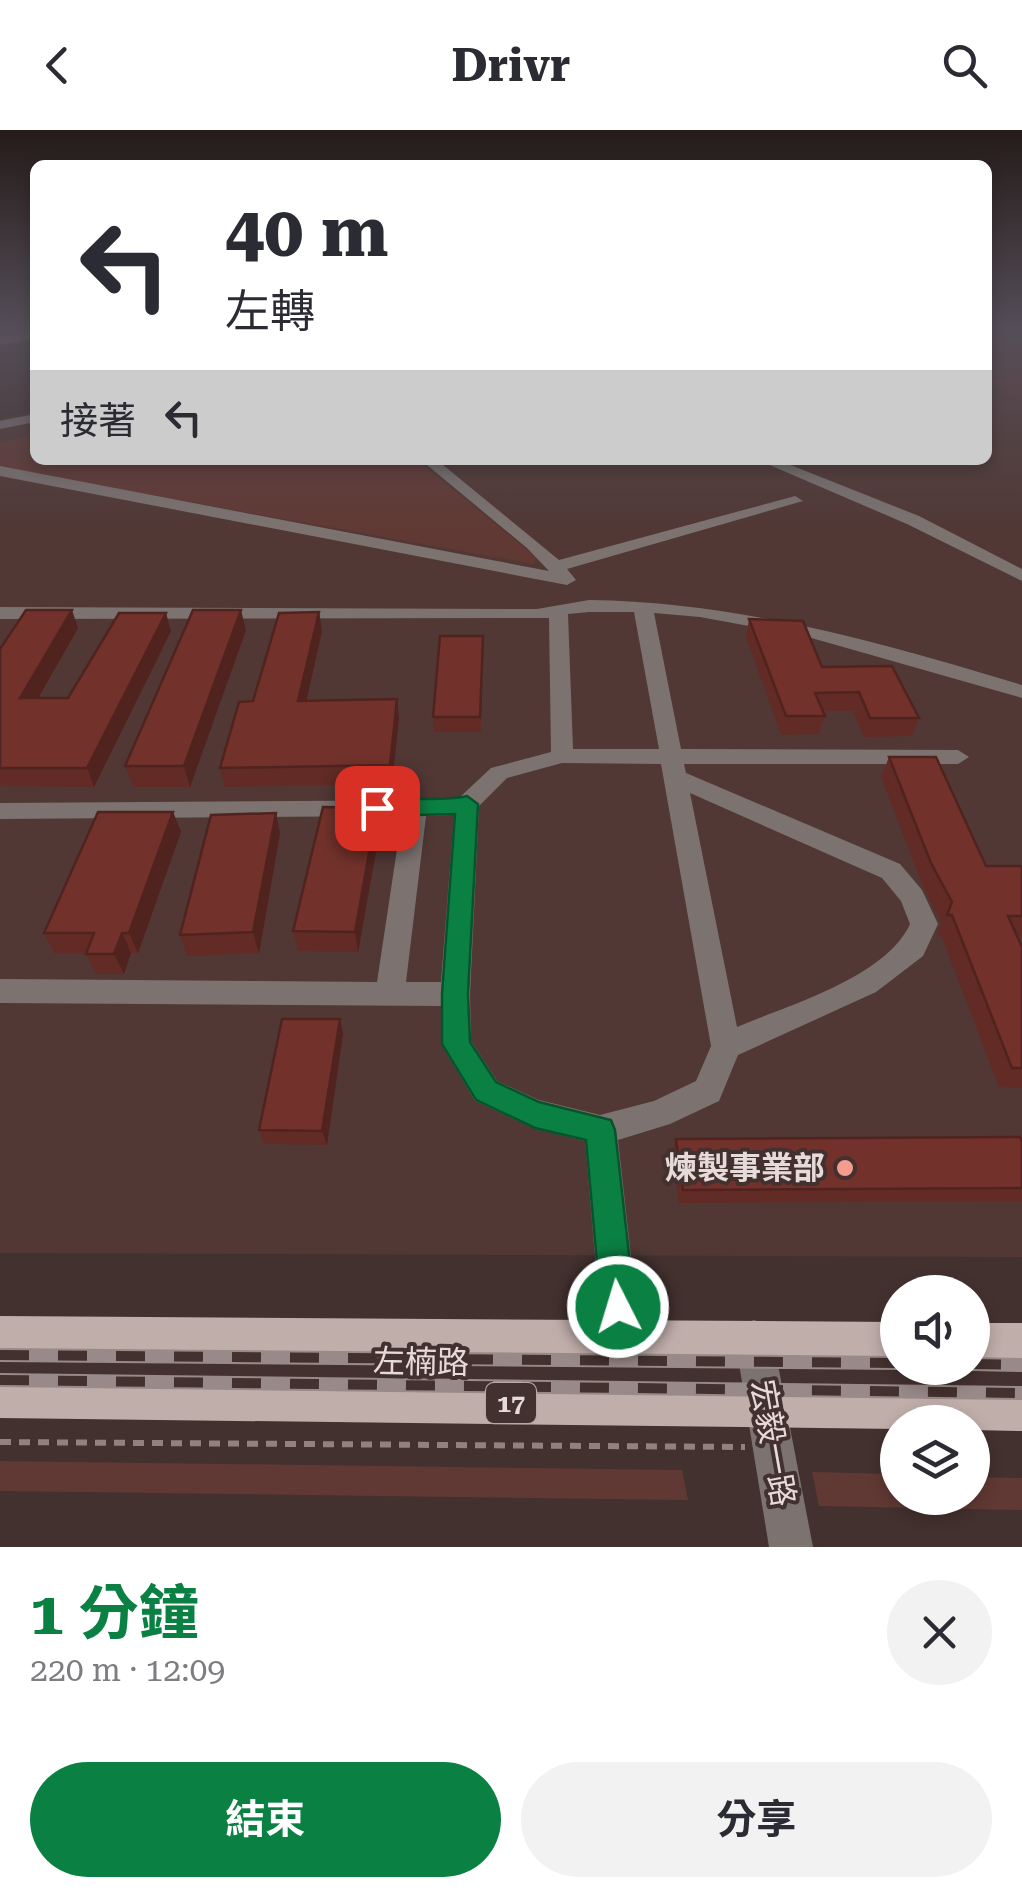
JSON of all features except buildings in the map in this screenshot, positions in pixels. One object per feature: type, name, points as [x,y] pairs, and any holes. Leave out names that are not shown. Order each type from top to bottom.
[{"type":"main road","name":"左楠路","points":[[0,1335],[880,1341]]},
{"type":"main road","points":[[990,1342],[1022,1342]]},
{"type":"main road","name":"左楠路","points":[[0,1398],[1022,1411]]},
{"type":"street","points":[[0,425],[30,419]]},
{"type":"street","points":[[434,465],[563,573],[585,606]]},
{"type":"street","points":[[777,465],[913,520],[1022,576]]},
{"type":"street","points":[[0,471],[563,573],[795,501]]},
{"type":"street","points":[[0,613],[537,616],[585,606],[694,608],[790,626],[1022,692]]},
{"type":"street","points":[[467,804],[455,994],[456,1044],[486,1091],[535,1114],[600,1130],[659,1114],[708,1091],[726,1046],[642,607]]},
{"type":"street","points":[[558,612],[562,756]]},
{"type":"street","points":[[0,811],[451,808],[467,804],[500,773],[562,756],[674,768],[958,757]]},
{"type":"street","points":[[674,768],[891,871],[913,897],[924,924],[914,948],[866,984],[726,1046]]},
{"type":"street","points":[[390,994],[415,808]]},
{"type":"street","points":[[0,992],[455,994]]},
{"type":"street","points":[[600,1130],[621,1337]]},
{"type":"street","name":"宏毅一路","points":[[754,1339],[791,1547]]},
{"type":"path","points":[[0,1442],[773,1448]]},
{"type":"shaded area","points":[[992,396],[1013,396],[1022,401],[1022,1257],[0,1253],[0,419],[30,413],[30,465],[992,465]]},
{"type":"shaded area","points":[[30,435],[30,465],[423,465],[537,558],[534,564],[0,468],[0,443]]},
{"type":"shaded area","points":[[0,1461],[682,1470],[688,1500],[0,1491]]},
{"type":"shaded area","points":[[812,1472],[880,1474],[880,1507],[819,1506]]},
{"type":"shaded area","points":[[990,1477],[1022,1478],[1022,1510],[990,1509]]},
{"type":"railway","points":[[0,1355],[880,1363]]},
{"type":"railway","points":[[990,1364],[1022,1365]]},
{"type":"railway","points":[[0,1380],[1022,1393]]},
{"type":"place","name":"煉製事業部","points":[[845,1168]]},
{"type":"route","points":[[377,808],[451,808],[467,804],[455,994],[456,1044],[486,1091],[535,1114],[600,1130],[618,1307]]}]
